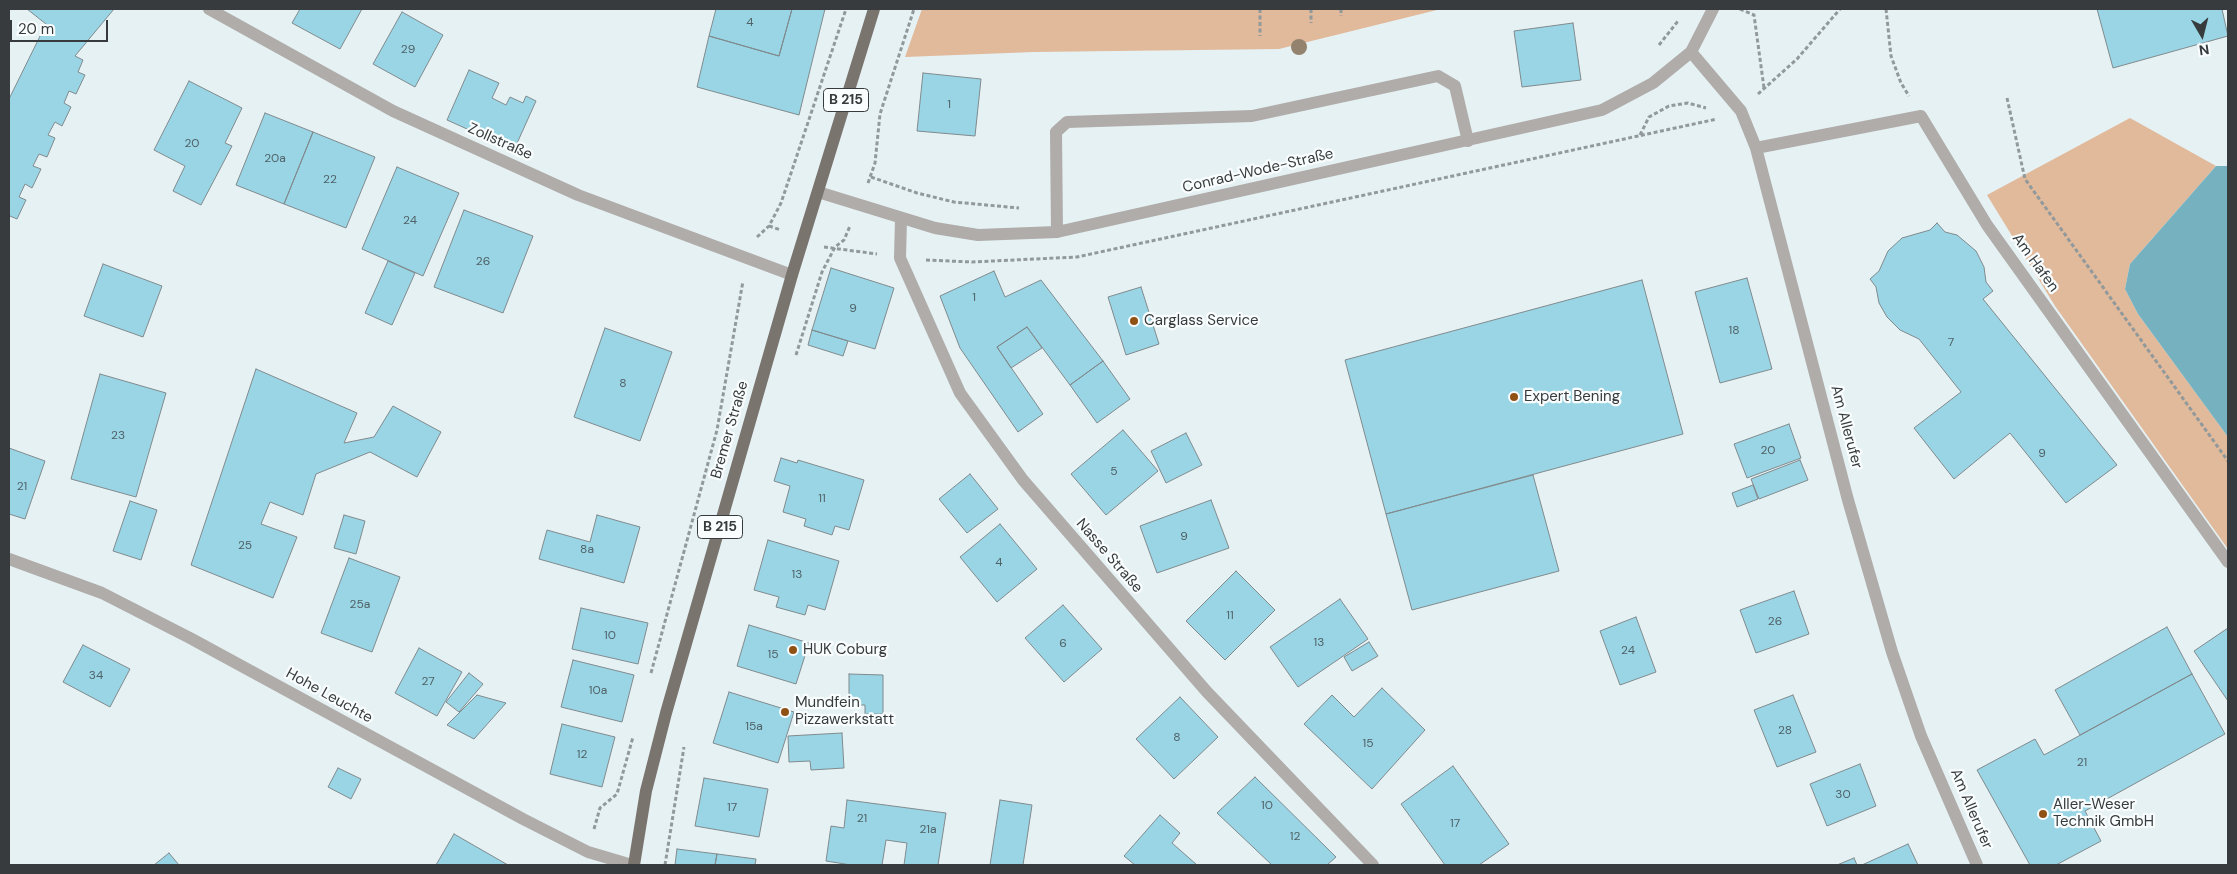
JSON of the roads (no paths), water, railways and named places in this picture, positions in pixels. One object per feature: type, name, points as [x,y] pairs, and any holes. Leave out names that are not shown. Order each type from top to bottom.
[{"type":"main road","name":"Bremer Straße","points":[[633,865],[646,791],[666,713],[792,275],[874,9]]},
{"type":"street","name":"Zollstraße","points":[[209,9],[393,111],[578,195],[792,275]]},
{"type":"street","points":[[1691,52],[1713,9]]},
{"type":"street","name":"Conrad-Wode-Straße","points":[[818,192],[935,228],[978,235],[1057,232],[1602,110],[1653,83],[1691,52]]},
{"type":"street","name":"Am Allerufer","points":[[1691,52],[1741,111],[1756,148],[1848,500],[1892,652],[1921,736],[1977,865]]},
{"type":"street","points":[[1057,232],[1056,132],[1067,122],[1252,116],[1438,76],[1455,86],[1468,141]]},
{"type":"street","name":"Am Hafen","points":[[1756,148],[1921,116],[1987,225],[2228,562]]},
{"type":"street","name":"Nasse Straße","points":[[901,219],[900,258],[960,393],[1022,480],[1207,692],[1373,865]]},
{"type":"street","name":"Hohe Leuchte","points":[[9,559],[102,593],[198,642],[523,819],[588,852],[633,865]]},
{"type":"water","points":[[2216,166],[2228,166],[2228,437],[2138,314],[2125,289],[2130,264]]},
{"type":"place","name":"Carglass Service","points":[[1134,321]]},
{"type":"place","name":"Expert Bening","points":[[1514,397]]},
{"type":"place","name":"HUK Coburg","points":[[793,650]]},
{"type":"place","name":"Mundfein Pizzawerkstatt","points":[[785,712]]},
{"type":"place","name":"Aller-Weser Technik GmbH","points":[[2043,814]]}]
